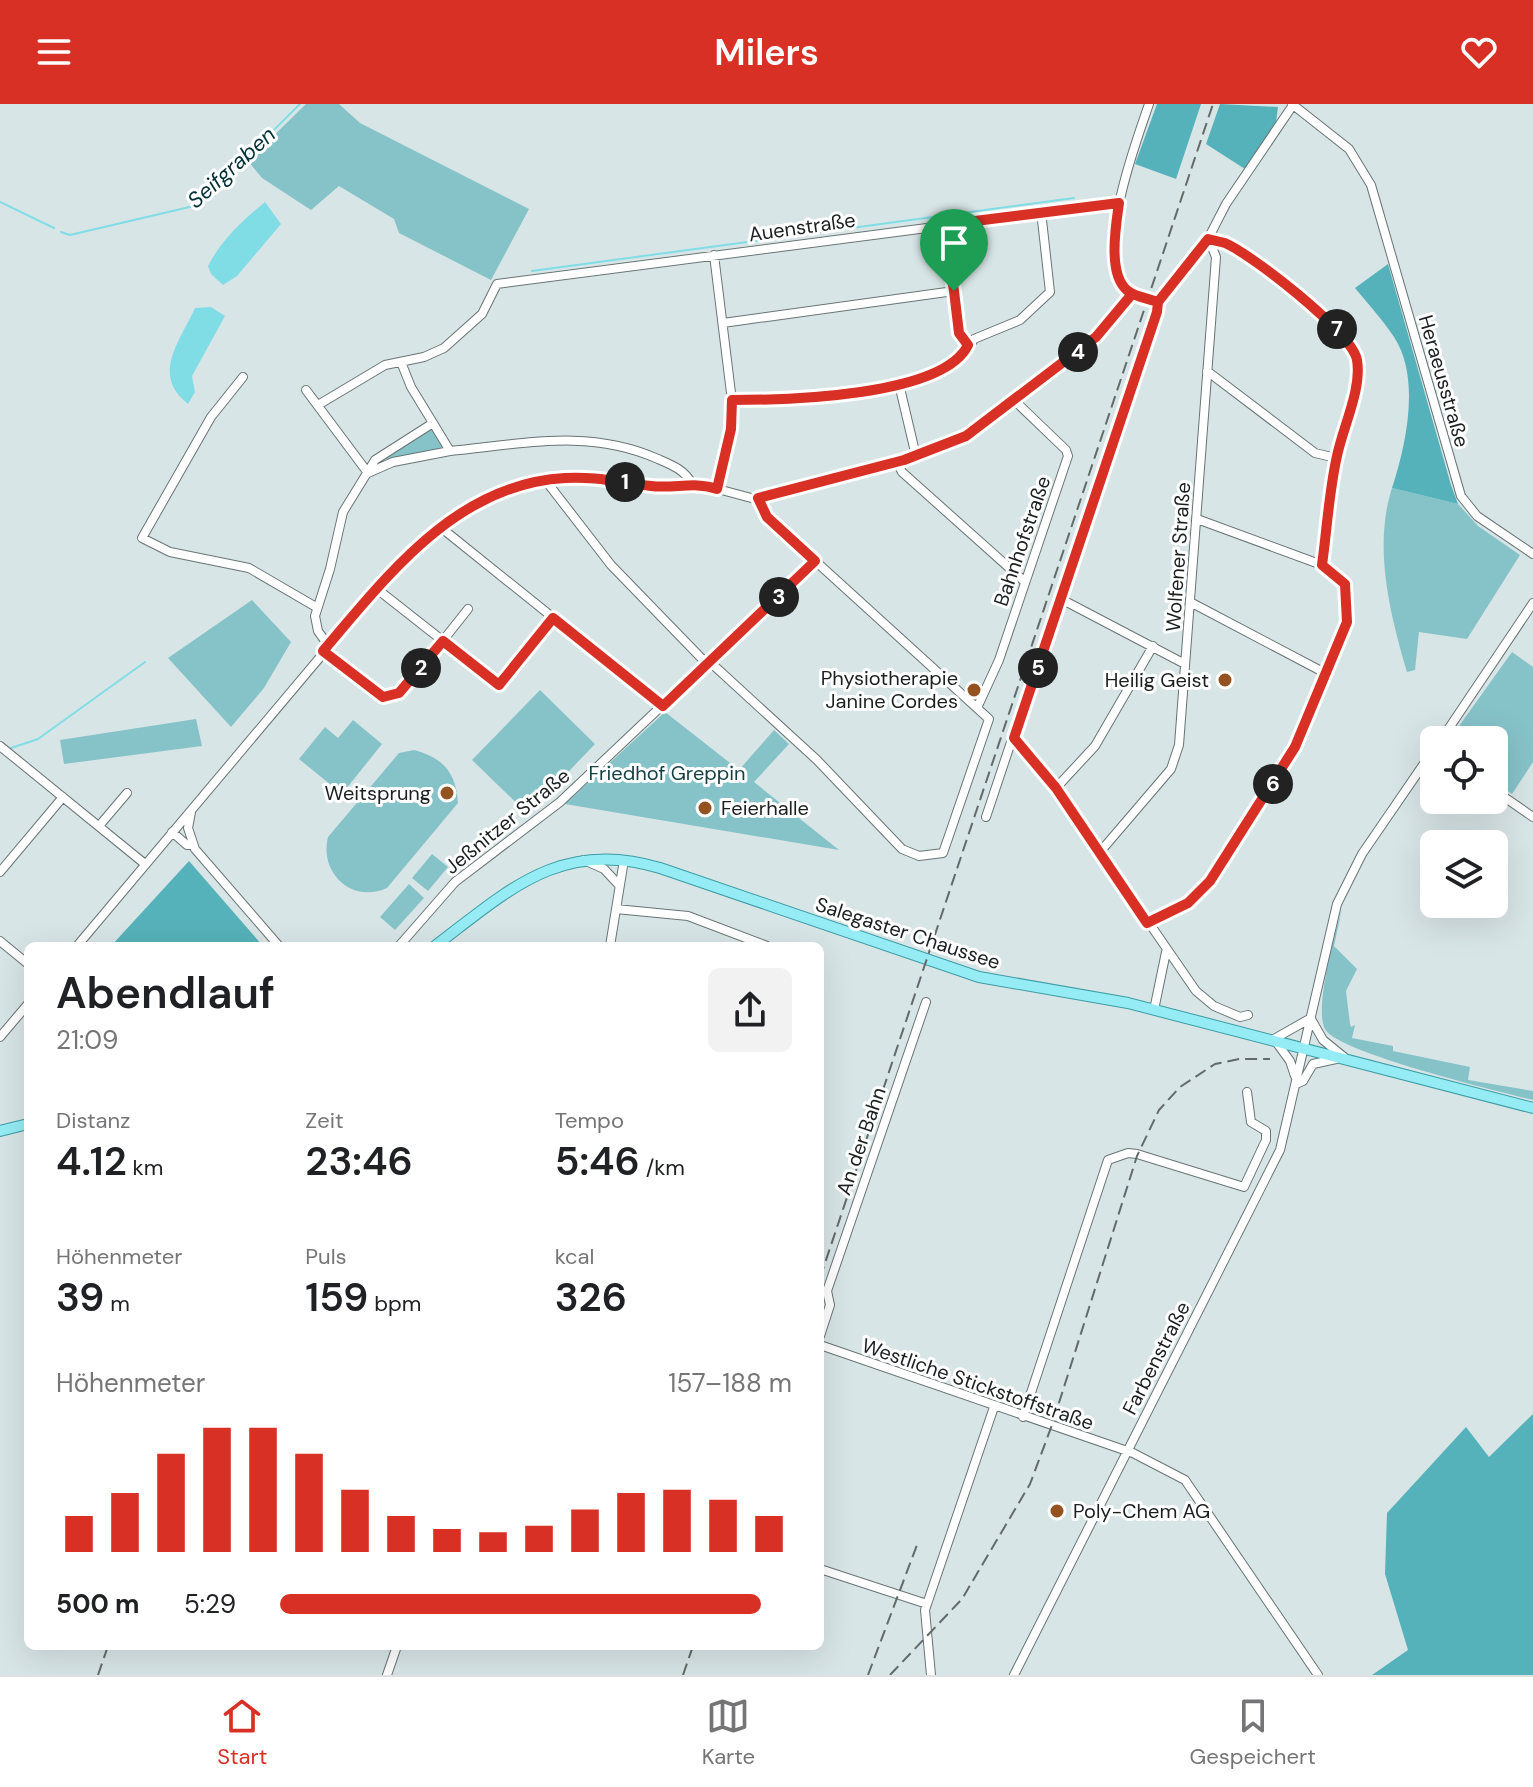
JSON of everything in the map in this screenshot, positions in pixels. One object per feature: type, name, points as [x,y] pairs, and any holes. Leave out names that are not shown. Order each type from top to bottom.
[{"type":"main road","name":"Salegaster Chaussee","points":[[440,942],[521,882],[583,859],[624,860],[660,868],[979,977],[1154,1010],[1533,1108]]},
{"type":"main road","points":[[0,1131],[24,1125]]},
{"type":"street","points":[[1149,104],[1124,176],[1119,203],[1117,267],[1122,285],[1132,294],[1158,302]]},
{"type":"street","points":[[986,817],[1158,302],[1208,239],[1226,204],[1292,104]]},
{"type":"street","name":"Heraeusstraße","points":[[1292,104],[1349,149],[1371,185],[1461,496],[1477,516],[1533,554]]},
{"type":"street","name":"Auenstraße","points":[[401,362],[444,348],[482,314],[497,284],[1119,203]]},
{"type":"street","points":[[732,400],[815,398],[899,384],[948,368],[962,358],[974,339],[1020,320],[1050,292],[1041,211]]},
{"type":"street","points":[[943,225],[959,333],[968,345]]},
{"type":"street","points":[[1208,239],[1231,246],[1312,307],[1347,339],[1357,360],[1336,458],[1322,565]]},
{"type":"street","name":"Wolfener Straße","points":[[1100,852],[1171,769],[1179,745],[1216,257],[1208,239]]},
{"type":"street","points":[[714,255],[732,400],[731,429],[717,489]]},
{"type":"street","points":[[723,323],[954,291]]},
{"type":"street","points":[[80,942],[406,555],[439,526],[502,494],[546,481],[589,478],[661,487],[692,484],[745,498],[758,498],[916,456],[966,436],[1015,401],[1105,329],[1132,294]]},
{"type":"street","points":[[318,405],[385,365],[401,362],[411,387],[450,451]]},
{"type":"street","points":[[1207,371],[1315,453],[1336,458]]},
{"type":"street","points":[[243,377],[211,417],[142,538],[170,553],[249,568],[316,607]]},
{"type":"street","points":[[899,384],[916,456]]},
{"type":"street","points":[[306,390],[368,473]]},
{"type":"street","name":"Bahnhofstraße","points":[[977,708],[994,672],[1068,456],[1066,450],[1015,401]]},
{"type":"street","points":[[433,423],[375,460],[343,512],[330,569],[316,607],[318,631],[326,648],[387,698],[399,693],[468,609]]},
{"type":"street","points":[[368,473],[393,462],[518,441],[592,441],[649,455],[685,473],[692,484]]},
{"type":"street","points":[[897,462],[902,472],[1025,582]]},
{"type":"street","points":[[546,481],[611,565],[709,663],[826,770],[902,849],[919,856],[937,855],[946,849],[989,719],[767,517],[758,498]]},
{"type":"street","points":[[1147,923],[1188,903],[1210,881],[1295,747],[1347,622],[1345,584],[1322,565],[1197,519]]},
{"type":"street","points":[[439,526],[663,706]]},
{"type":"street","name":"Jeßnitzer Straße","points":[[402,942],[455,882],[560,802],[815,561]]},
{"type":"street","points":[[377,589],[499,685],[553,618]]},
{"type":"street","points":[[1061,599],[1185,664]]},
{"type":"street","points":[[1192,603],[1325,673]]},
{"type":"street","points":[[1450,726],[1533,603]]},
{"type":"street","points":[[1056,788],[1095,746],[1153,646]]},
{"type":"street","points":[[1014,738],[1056,788],[1166,952],[1205,999],[1227,1013],[1240,1017],[1248,1015]]},
{"type":"street","points":[[0,746],[145,864]]},
{"type":"street","name":"Farbenstraße","points":[[1014,1675],[1280,1150],[1332,921],[1344,887],[1362,854],[1420,769]]},
{"type":"street","points":[[99,826],[127,793]]},
{"type":"street","points":[[0,872],[63,797]]},
{"type":"street","points":[[1508,800],[1533,817]]},
{"type":"street","points":[[191,812],[188,828],[193,845],[276,942]]},
{"type":"street","points":[[172,832],[187,845],[193,845]]},
{"type":"street","points":[[583,859],[604,869],[619,885]]},
{"type":"street","points":[[611,942],[624,860]]},
{"type":"street","points":[[616,909],[688,916],[759,942]]},
{"type":"street","points":[[0,941],[24,961]]},
{"type":"street","points":[[1154,1010],[1166,952]]},
{"type":"street","name":"An der Bahn","points":[[824,1324],[830,1305],[827,1291],[926,1002]]},
{"type":"street","points":[[0,1037],[24,1009]]},
{"type":"street","points":[[1296,1084],[1290,1061],[1274,1039],[1311,1018],[1323,1040],[1344,1057]]},
{"type":"street","points":[[1296,1084],[1317,1062],[1344,1057]]},
{"type":"street","points":[[1023,1417],[1108,1160],[1118,1155],[1137,1154],[1244,1187],[1266,1140],[1266,1131],[1251,1122],[1247,1112],[1247,1092]]},
{"type":"street","name":"Westliche Stickstoffstraße","points":[[824,1346],[1127,1451],[1188,1483],[1318,1675]]},
{"type":"street","points":[[931,1675],[927,1604],[994,1407]]},
{"type":"street","points":[[824,1570],[927,1604]]},
{"type":"street","points":[[387,1675],[396,1650]]},
{"type":"green space","points":[[306,104],[339,104],[360,123],[529,209],[491,280],[399,233],[394,219],[339,186],[311,210],[262,178],[248,161]]},
{"type":"green space","points":[[432,427],[443,448],[382,460]]},
{"type":"green space","points":[[1392,488],[1458,504],[1478,526],[1520,555],[1467,639],[1419,632],[1415,670],[1407,672],[1390,604],[1384,557],[1386,510]]},
{"type":"green space","points":[[252,600],[291,642],[264,688],[231,727],[168,658]]},
{"type":"green space","points":[[1512,652],[1533,667],[1533,762],[1512,794],[1508,791],[1508,726],[1459,726]]},
{"type":"green space","points":[[540,690],[595,744],[528,814],[472,760]]},
{"type":"green space","name":"Friedhof Greppin","points":[[665,712],[739,770],[774,730],[789,744],[754,782],[839,850],[565,804]]},
{"type":"green space","points":[[196,719],[202,746],[64,764],[60,740]]},
{"type":"green space","points":[[353,720],[382,744],[342,794],[299,759],[325,727],[338,738]]},
{"type":"green space","points":[[414,750],[433,757],[446,768],[454,783],[458,803],[387,888],[362,892],[351,888],[333,873],[328,862],[328,837],[399,753]]},
{"type":"green space","points":[[432,854],[448,867],[428,891],[412,878]]},
{"type":"green space","points":[[409,884],[424,898],[395,930],[380,917]]},
{"type":"green space","points":[[1342,909],[1334,946],[1357,969],[1346,991],[1350,1024],[1351,1027],[1355,1025],[1352,1038],[1393,1046],[1393,1051],[1470,1067],[1468,1080],[1533,1091],[1533,1100],[1387,1059],[1358,1049],[1325,1029],[1322,1019],[1324,988]]},
{"type":"shaded area","points":[[1157,104],[1201,104],[1176,179],[1135,164]]},
{"type":"shaded area","points":[[1220,104],[1278,107],[1276,123],[1245,169],[1206,144]]},
{"type":"shaded area","points":[[265,202],[281,224],[237,276],[223,285],[211,274],[208,266],[233,231]]},
{"type":"shaded area","points":[[1388,264],[1458,504],[1392,488],[1406,432],[1407,372],[1394,337],[1355,288]]},
{"type":"shaded area","points":[[211,307],[225,316],[192,376],[195,392],[188,404],[171,382],[172,358],[195,308]]},
{"type":"shaded area","points":[[189,861],[260,942],[115,942]]},
{"type":"shaded area","points":[[1533,1414],[1533,1675],[1372,1675],[1408,1650],[1385,1574],[1387,1513],[1466,1427],[1489,1457]]},
{"type":"waterway","name":"Seifgraben","points":[[61,232],[70,235],[198,205],[300,104]]},
{"type":"waterway","points":[[532,271],[1074,198]]},
{"type":"waterway","name":"Seifgraben","points":[[0,202],[54,228]]},
{"type":"waterway","points":[[11,748],[38,739],[145,662]]},
{"type":"railway","points":[[824,1266],[1213,104]]},
{"type":"railway","points":[[890,1675],[962,1599],[1030,1484],[1052,1425],[1137,1156],[1159,1110],[1180,1087],[1215,1064],[1239,1059],[1270,1059]]},
{"type":"railway","points":[[868,1675],[917,1545]]},
{"type":"railway","points":[[98,1675],[107,1650]]},
{"type":"railway","points":[[683,1675],[692,1650]]},
{"type":"place","name":"Heilig Geist","points":[[1225,680]]},
{"type":"place","name":"Physiotherapie Janine Cordes","points":[[974,690]]},
{"type":"place","name":"Weitsprung","points":[[447,793]]},
{"type":"place","name":"Feierhalle","points":[[705,808]]},
{"type":"place","name":"Poly-Chem AG","points":[[1057,1511]]},
{"type":"route","points":[[954,291],[943,225],[1119,203],[1117,267],[1124,288],[1132,294],[1148,299],[1158,302],[1164,290],[1208,239],[1225,243],[1312,307],[1347,339],[1357,360],[1354,389],[1336,458],[1322,565],[1345,584],[1347,622],[1295,747],[1210,881],[1178,909],[1147,923],[1056,788],[1014,738],[1157,312],[1158,302],[1132,294],[1096,337],[966,436],[904,460],[758,498],[767,517],[815,561],[663,706],[553,618],[499,685],[443,641],[399,693],[387,698],[323,651],[406,555],[439,526],[471,508],[523,487],[565,478],[673,488],[703,484],[717,489],[731,429],[732,400],[841,396],[899,384],[948,368],[962,358],[968,345],[959,333],[954,291]]}]
